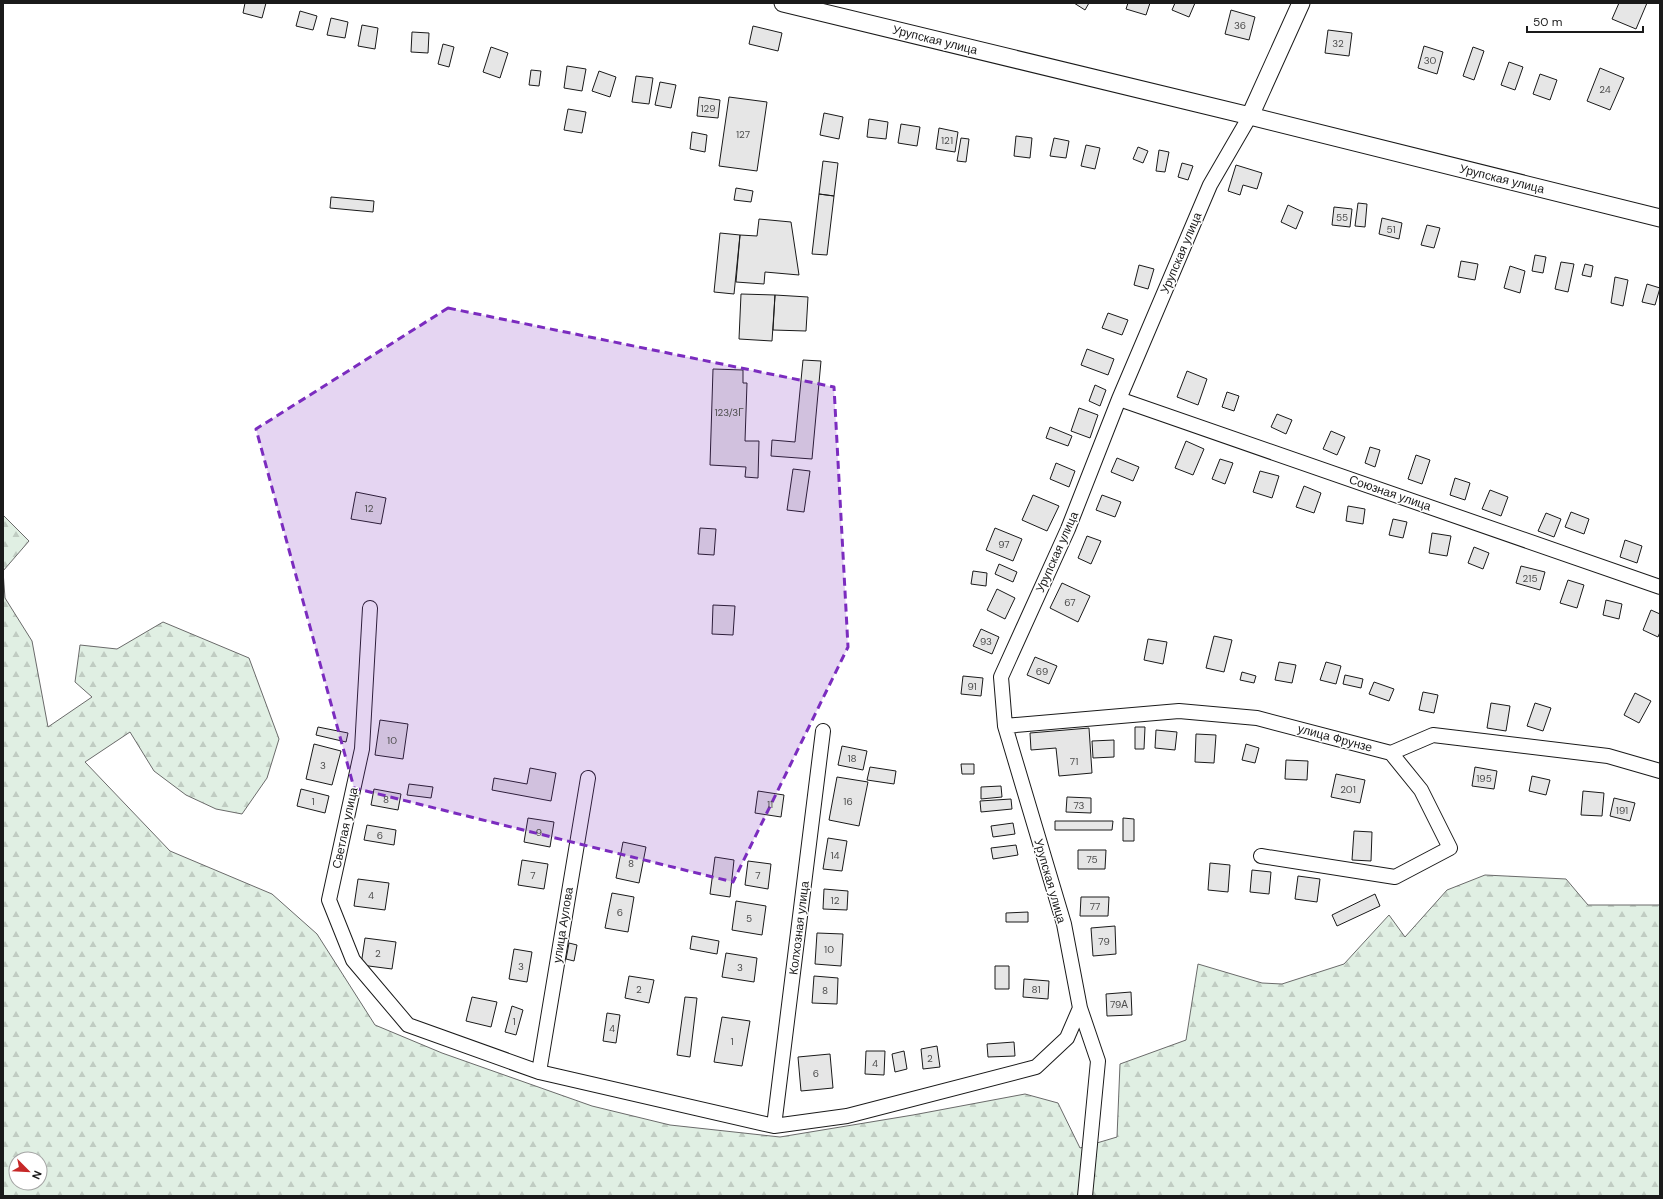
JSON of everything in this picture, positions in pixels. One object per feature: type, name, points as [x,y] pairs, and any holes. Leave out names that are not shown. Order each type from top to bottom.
[{"type":"street","name":"Урупская улица","points":[[783,3],[1250,116],[1660,218]]},
{"type":"street","name":"Урупская улица","points":[[1084,1196],[1098,1061],[1080,1008],[1064,924],[1005,726],[1001,677],[1068,529],[1119,400],[1210,184],[1250,116],[1300,3]]},
{"type":"street","name":"Союзная улица","points":[[1119,400],[1660,587]]},
{"type":"street","name":"Светлая улица","points":[[370,608],[362,749],[329,900],[353,960],[408,1025],[539,1072]]},
{"type":"street","name":"улица Фрунзе","points":[[1005,726],[1179,710],[1257,718],[1391,753]]},
{"type":"street","name":"Колхозная улица","points":[[774,1126],[823,731]]},
{"type":"street","points":[[1261,856],[1395,877],[1450,848],[1421,790],[1391,753],[1433,735],[1608,756],[1660,771]]},
{"type":"street","name":"улица Аулова","points":[[539,1072],[588,778]]},
{"type":"street","points":[[539,1072],[774,1126],[847,1116],[1036,1067],[1067,1038],[1080,1008]]},
{"type":"highlighted area","points":[[448,308],[834,387],[848,647],[733,882],[354,788],[256,429]]},
{"type":"green space","points":[[3,515],[29,541],[3,571]]},
{"type":"green space","points":[[3,571],[5,598],[32,641],[48,727],[92,697],[75,682],[80,645],[117,649],[163,622],[249,658],[279,739],[267,778],[242,814],[216,809],[186,795],[154,771],[130,732],[85,762],[170,851],[272,894],[317,934],[375,1025],[442,1053],[592,1106],[670,1125],[780,1137],[913,1115],[1025,1094],[1058,1103],[1080,1148],[1117,1137],[1120,1064],[1186,1040],[1198,964],[1262,983],[1282,984],[1344,964],[1389,915],[1405,937],[1447,890],[1485,875],[1566,879],[1588,905],[1660,905],[1660,1196],[3,1196]]},
{"type":"building","points":[[245,3],[266,3],[262,18],[243,13]]},
{"type":"building","points":[[1074,3],[1089,3],[1085,10]]},
{"type":"building","points":[[1128,3],[1150,3],[1146,15],[1126,9]]},
{"type":"building","points":[[1175,3],[1195,3],[1189,17],[1172,10]]},
{"type":"building","points":[[1619,3],[1647,3],[1636,29],[1612,19]]},
{"type":"building","points":[[1231,10],[1255,17],[1249,40],[1225,34]]},
{"type":"building","points":[[300,11],[317,16],[313,30],[296,26]]},
{"type":"building","points":[[331,18],[348,22],[345,38],[327,35]]},
{"type":"building","points":[[362,25],[378,28],[375,49],[358,46]]},
{"type":"building","points":[[753,26],[782,33],[778,51],[749,44]]},
{"type":"building","points":[[1328,30],[1352,33],[1349,56],[1325,53]]},
{"type":"building","points":[[412,32],[429,33],[428,53],[411,52]]},
{"type":"building","points":[[443,44],[454,47],[449,67],[438,64]]},
{"type":"building","points":[[1424,46],[1443,52],[1437,74],[1418,68]]},
{"type":"building","points":[[491,47],[508,53],[500,78],[483,72]]},
{"type":"building","points":[[1473,47],[1484,51],[1474,80],[1463,76]]},
{"type":"building","points":[[1509,62],[1523,67],[1515,90],[1501,85]]},
{"type":"building","points":[[567,66],[586,69],[582,91],[564,88]]},
{"type":"building","points":[[1600,68],[1624,78],[1610,110],[1587,101]]},
{"type":"building","points":[[531,70],[541,71],[539,86],[529,85]]},
{"type":"building","points":[[599,71],[616,77],[610,97],[592,91]]},
{"type":"building","points":[[1540,74],[1557,80],[1550,100],[1533,94]]},
{"type":"building","points":[[636,76],[653,78],[649,104],[632,102]]},
{"type":"building","points":[[660,82],[676,85],[671,108],[655,105]]},
{"type":"building","points":[[699,97],[720,100],[718,118],[697,116]]},
{"type":"building","points":[[729,97],[767,102],[757,171],[719,166]]},
{"type":"building","points":[[568,109],[586,112],[582,133],[564,130]]},
{"type":"building","points":[[824,113],[843,117],[839,139],[820,135]]},
{"type":"building","points":[[869,119],[888,122],[886,139],[867,137]]},
{"type":"building","points":[[901,124],[920,127],[917,146],[898,143]]},
{"type":"building","points":[[939,128],[958,132],[955,152],[936,149]]},
{"type":"building","points":[[692,132],[707,135],[705,152],[690,149]]},
{"type":"building","points":[[1016,136],[1032,138],[1030,158],[1014,156]]},
{"type":"building","points":[[961,138],[969,139],[966,162],[957,161]]},
{"type":"building","points":[[1054,138],[1069,141],[1066,158],[1050,156]]},
{"type":"building","points":[[1086,145],[1100,148],[1095,169],[1081,166]]},
{"type":"building","points":[[1138,147],[1148,151],[1143,163],[1133,159]]},
{"type":"building","points":[[1159,150],[1169,152],[1165,172],[1156,171]]},
{"type":"building","points":[[823,161],[838,163],[834,196],[819,194]]},
{"type":"building","points":[[1182,163],[1193,166],[1188,180],[1178,177]]},
{"type":"building","points":[[1236,165],[1262,173],[1257,189],[1243,185],[1240,195],[1228,191]]},
{"type":"building","points":[[736,188],[753,191],[751,202],[734,200]]},
{"type":"building","points":[[819,194],[834,196],[827,255],[812,254]]},
{"type":"building","points":[[331,197],[374,201],[373,212],[330,208]]},
{"type":"building","points":[[1358,203],[1367,204],[1365,227],[1355,226]]},
{"type":"building","points":[[1288,205],[1303,212],[1296,229],[1281,222]]},
{"type":"building","points":[[1334,207],[1352,209],[1350,227],[1332,225]]},
{"type":"building","points":[[1382,218],[1402,223],[1399,239],[1379,234]]},
{"type":"building","points":[[759,219],[791,222],[799,275],[765,272],[764,284],[736,282],[740,235],[757,236]]},
{"type":"building","points":[[1427,225],[1440,228],[1434,248],[1421,245]]},
{"type":"building","points":[[720,233],[740,235],[734,294],[714,292]]},
{"type":"building","points":[[1535,255],[1546,257],[1543,273],[1532,271]]},
{"type":"building","points":[[1461,261],[1478,264],[1475,280],[1458,277]]},
{"type":"building","points":[[1561,262],[1574,264],[1568,292],[1555,289]]},
{"type":"building","points":[[1585,264],[1593,266],[1591,277],[1582,275]]},
{"type":"building","points":[[1139,265],[1154,269],[1148,289],[1134,285]]},
{"type":"building","points":[[1510,266],[1525,271],[1520,293],[1504,288]]},
{"type":"building","points":[[1615,277],[1628,280],[1623,306],[1611,303]]},
{"type":"building","points":[[1647,284],[1660,288],[1655,305],[1642,302]]},
{"type":"building","points":[[741,294],[775,295],[772,341],[739,339]]},
{"type":"building","points":[[775,295],[808,297],[806,331],[773,330]]},
{"type":"building","points":[[1108,313],[1128,320],[1122,335],[1102,328]]},
{"type":"building","points":[[1087,349],[1114,359],[1108,375],[1081,365]]},
{"type":"building","points":[[803,360],[821,361],[812,459],[771,456],[772,440],[795,442]]},
{"type":"building","points":[[713,369],[743,370],[743,383],[747,383],[745,441],[759,441],[758,478],[745,477],[746,467],[710,465]]},
{"type":"building","points":[[1187,371],[1207,379],[1198,405],[1177,397]]},
{"type":"building","points":[[1095,385],[1106,390],[1100,406],[1089,401]]},
{"type":"building","points":[[1227,392],[1239,396],[1234,411],[1222,407]]},
{"type":"building","points":[[1079,408],[1098,415],[1090,438],[1071,431]]},
{"type":"building","points":[[1277,414],[1292,420],[1286,434],[1271,427]]},
{"type":"building","points":[[1050,427],[1072,436],[1068,446],[1046,438]]},
{"type":"building","points":[[1331,431],[1345,437],[1337,455],[1323,449]]},
{"type":"building","points":[[1186,441],[1204,449],[1193,475],[1175,468]]},
{"type":"building","points":[[1370,447],[1380,450],[1375,467],[1365,463]]},
{"type":"building","points":[[1416,455],[1430,460],[1422,484],[1408,479]]},
{"type":"building","points":[[1117,458],[1139,467],[1133,481],[1111,472]]},
{"type":"building","points":[[1220,459],[1233,463],[1225,484],[1212,479]]},
{"type":"building","points":[[1056,463],[1075,471],[1069,487],[1050,479]]},
{"type":"building","points":[[793,469],[810,471],[804,512],[787,510]]},
{"type":"building","points":[[1260,471],[1279,476],[1272,498],[1253,492]]},
{"type":"building","points":[[1455,478],[1470,483],[1465,500],[1450,495]]},
{"type":"building","points":[[1304,486],[1321,493],[1314,513],[1296,507]]},
{"type":"building","points":[[1490,490],[1508,497],[1501,516],[1482,509]]},
{"type":"building","points":[[356,492],[386,498],[381,524],[351,519]]},
{"type":"building","points":[[1033,495],[1059,506],[1047,531],[1022,520]]},
{"type":"building","points":[[1102,495],[1121,502],[1115,517],[1096,510]]},
{"type":"building","points":[[1348,506],[1365,509],[1363,524],[1346,521]]},
{"type":"building","points":[[1571,512],[1589,519],[1584,534],[1565,527]]},
{"type":"building","points":[[1546,513],[1561,519],[1554,537],[1538,531]]},
{"type":"building","points":[[1393,519],[1407,522],[1403,538],[1389,535]]},
{"type":"building","points":[[700,528],[716,529],[714,555],[698,554]]},
{"type":"building","points":[[995,528],[1022,539],[1013,561],[986,550]]},
{"type":"building","points":[[1432,533],[1451,536],[1447,556],[1429,553]]},
{"type":"building","points":[[1087,536],[1101,541],[1091,564],[1078,558]]},
{"type":"building","points":[[1625,540],[1642,546],[1637,563],[1620,557]]},
{"type":"building","points":[[1474,547],[1489,553],[1483,569],[1468,563]]},
{"type":"building","points":[[999,564],[1017,572],[1013,582],[995,574]]},
{"type":"building","points":[[1521,566],[1545,572],[1540,590],[1516,583]]},
{"type":"building","points":[[973,571],[987,573],[986,586],[971,584]]},
{"type":"building","points":[[1568,580],[1584,585],[1577,608],[1560,603]]},
{"type":"building","points":[[1062,583],[1090,596],[1078,622],[1050,608]]},
{"type":"building","points":[[997,589],[1015,598],[1005,619],[987,610]]},
{"type":"building","points":[[1606,600],[1622,604],[1619,619],[1603,615]]},
{"type":"building","points":[[713,605],[735,606],[733,635],[712,634]]},
{"type":"building","points":[[1651,610],[1660,614],[1660,632],[1658,637],[1643,630]]},
{"type":"building","points":[[981,629],[999,637],[992,654],[973,646]]},
{"type":"building","points":[[1214,636],[1232,640],[1224,672],[1206,668]]},
{"type":"building","points":[[1148,639],[1167,642],[1163,664],[1144,660]]},
{"type":"building","points":[[1035,657],[1057,666],[1049,684],[1027,675]]},
{"type":"building","points":[[1279,662],[1296,665],[1292,683],[1275,680]]},
{"type":"building","points":[[1326,662],[1341,666],[1336,684],[1320,680]]},
{"type":"building","points":[[1242,672],[1256,676],[1254,683],[1240,680]]},
{"type":"building","points":[[1345,675],[1363,679],[1361,688],[1343,684]]},
{"type":"building","points":[[963,676],[983,678],[981,696],[961,694]]},
{"type":"building","points":[[1374,682],[1394,689],[1389,701],[1369,694]]},
{"type":"building","points":[[1423,692],[1438,695],[1434,713],[1419,710]]},
{"type":"building","points":[[1635,693],[1651,701],[1639,723],[1624,715]]},
{"type":"building","points":[[1491,703],[1510,706],[1506,731],[1487,728]]},
{"type":"building","points":[[1535,703],[1551,708],[1543,731],[1527,726]]},
{"type":"building","points":[[380,720],[408,724],[403,759],[375,755]]},
{"type":"building","points":[[318,727],[348,733],[346,742],[316,735]]},
{"type":"building","points":[[1135,727],[1145,727],[1144,749],[1135,749]]},
{"type":"building","points":[[1089,728],[1092,773],[1059,776],[1056,748],[1031,750],[1030,733]]},
{"type":"building","points":[[1156,730],[1177,732],[1175,750],[1155,748]]},
{"type":"building","points":[[1196,734],[1216,735],[1214,763],[1195,762]]},
{"type":"building","points":[[1114,740],[1114,757],[1093,758],[1092,741]]},
{"type":"building","points":[[314,744],[341,751],[332,785],[306,779]]},
{"type":"building","points":[[1246,744],[1259,748],[1255,763],[1242,760]]},
{"type":"building","points":[[842,746],[867,751],[863,770],[838,765]]},
{"type":"building","points":[[1286,760],[1308,761],[1307,780],[1285,779]]},
{"type":"building","points":[[961,764],[974,764],[974,774],[962,774]]},
{"type":"building","points":[[870,767],[896,771],[894,784],[867,780]]},
{"type":"building","points":[[1475,767],[1497,771],[1494,789],[1472,786]]},
{"type":"building","points":[[530,768],[556,773],[551,801],[492,790],[494,778],[527,784]]},
{"type":"building","points":[[1336,774],[1365,780],[1360,803],[1331,797]]},
{"type":"building","points":[[1532,776],[1550,780],[1546,795],[1529,791]]},
{"type":"building","points":[[837,777],[868,782],[859,826],[829,820]]},
{"type":"building","points":[[409,784],[433,787],[431,798],[407,795]]},
{"type":"building","points":[[1001,786],[1002,797],[981,799],[981,787]]},
{"type":"building","points":[[301,789],[329,796],[325,813],[297,806]]},
{"type":"building","points":[[374,789],[401,794],[398,810],[371,805]]},
{"type":"building","points":[[758,791],[784,795],[781,817],[755,813]]},
{"type":"building","points":[[1583,791],[1604,793],[1602,816],[1581,815]]},
{"type":"building","points":[[1067,797],[1091,798],[1091,813],[1066,812]]},
{"type":"building","points":[[1614,798],[1635,803],[1630,821],[1610,816]]},
{"type":"building","points":[[1011,799],[1012,809],[981,812],[980,801]]},
{"type":"building","points":[[528,818],[554,822],[550,847],[524,842]]},
{"type":"building","points":[[1123,818],[1134,819],[1134,841],[1123,841]]},
{"type":"building","points":[[1055,821],[1113,821],[1112,830],[1055,830]]},
{"type":"building","points":[[1013,823],[1015,834],[993,837],[991,826]]},
{"type":"building","points":[[367,825],[396,830],[394,845],[364,840]]},
{"type":"building","points":[[1354,831],[1372,832],[1371,861],[1352,860]]},
{"type":"building","points":[[828,838],[847,841],[842,871],[823,869]]},
{"type":"building","points":[[623,842],[646,847],[639,883],[616,878]]},
{"type":"building","points":[[1016,845],[1018,855],[993,859],[991,848]]},
{"type":"building","points":[[1078,850],[1106,850],[1105,869],[1078,869]]},
{"type":"building","points":[[715,857],[734,860],[730,897],[710,894]]},
{"type":"building","points":[[522,860],[548,864],[544,889],[518,885]]},
{"type":"building","points":[[748,861],[771,864],[768,889],[745,885]]},
{"type":"building","points":[[1210,863],[1230,865],[1228,892],[1208,890]]},
{"type":"building","points":[[1252,870],[1271,872],[1269,894],[1250,892]]},
{"type":"building","points":[[1298,876],[1320,879],[1317,902],[1295,899]]},
{"type":"building","points":[[358,879],[389,883],[385,910],[354,906]]},
{"type":"building","points":[[824,889],[848,891],[847,910],[823,909]]},
{"type":"building","points":[[612,893],[634,897],[628,932],[605,928]]},
{"type":"building","points":[[1375,894],[1380,906],[1337,926],[1332,915]]},
{"type":"building","points":[[1081,897],[1109,897],[1108,916],[1080,916]]},
{"type":"building","points":[[736,901],[766,906],[762,935],[732,930]]},
{"type":"building","points":[[1028,912],[1028,922],[1006,922],[1006,913]]},
{"type":"building","points":[[1115,926],[1116,954],[1093,956],[1091,928]]},
{"type":"building","points":[[817,933],[843,934],[841,966],[815,964]]},
{"type":"building","points":[[692,936],[719,941],[717,954],[690,949]]},
{"type":"building","points":[[365,938],[396,942],[392,969],[361,965]]},
{"type":"building","points":[[569,943],[577,945],[574,961],[566,959]]},
{"type":"building","points":[[514,949],[532,952],[527,982],[509,979]]},
{"type":"building","points":[[726,953],[757,958],[754,982],[722,977]]},
{"type":"building","points":[[995,966],[1009,966],[1009,989],[995,989]]},
{"type":"building","points":[[629,976],[654,980],[649,1003],[625,998]]},
{"type":"building","points":[[814,976],[838,978],[837,1004],[812,1003]]},
{"type":"building","points":[[1024,979],[1049,981],[1048,999],[1023,997]]},
{"type":"building","points":[[1131,992],[1132,1015],[1107,1016],[1106,994]]},
{"type":"building","points":[[472,997],[497,1002],[491,1027],[466,1021]]},
{"type":"building","points":[[685,997],[697,998],[690,1057],[677,1055]]},
{"type":"building","points":[[512,1006],[523,1010],[516,1035],[505,1032]]},
{"type":"building","points":[[607,1013],[620,1015],[616,1043],[603,1041]]},
{"type":"building","points":[[722,1017],[750,1021],[742,1066],[714,1062]]},
{"type":"building","points":[[1014,1042],[1015,1056],[988,1057],[987,1044]]},
{"type":"building","points":[[937,1046],[940,1067],[923,1069],[921,1049]]},
{"type":"building","points":[[866,1051],[885,1051],[884,1075],[865,1074]]},
{"type":"building","points":[[904,1051],[907,1069],[895,1072],[892,1054]]},
{"type":"building","points":[[830,1054],[833,1088],[801,1091],[798,1057]]}]
